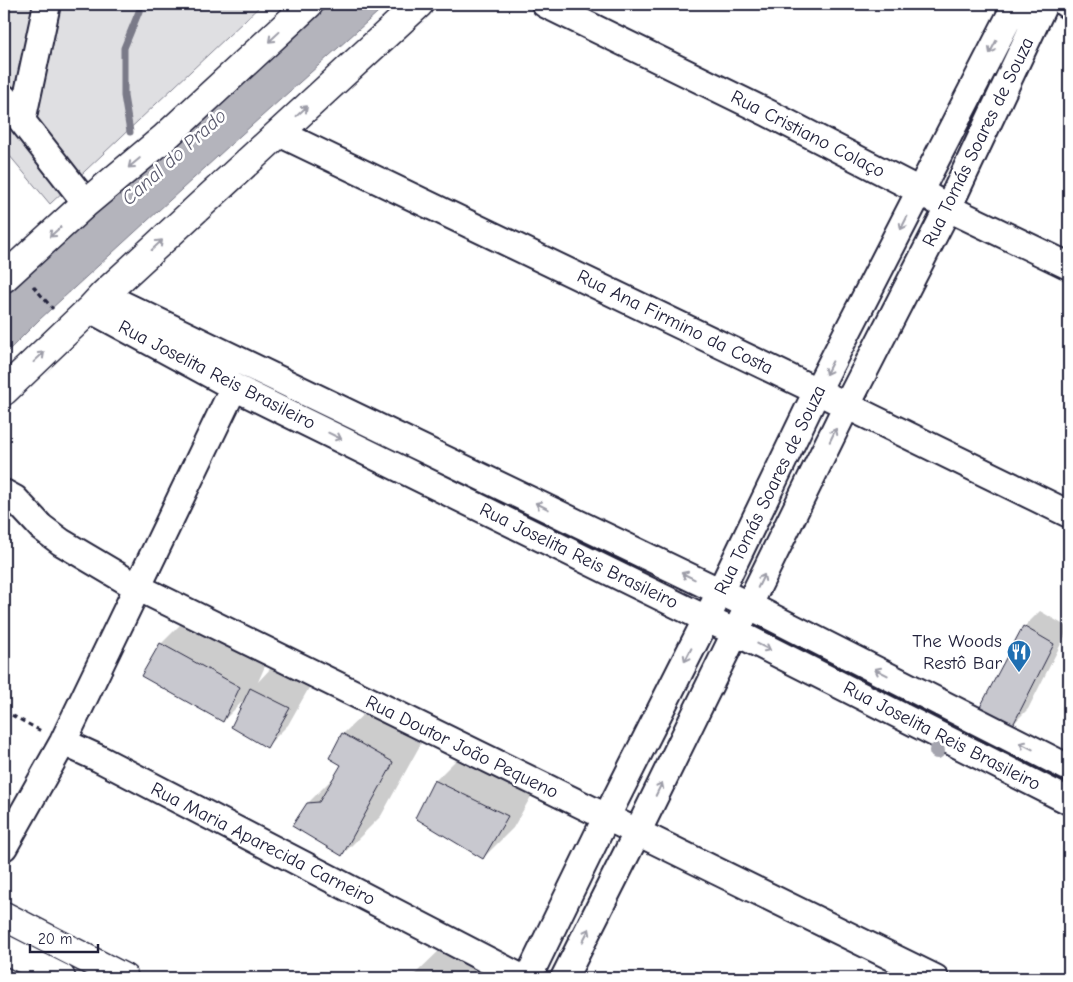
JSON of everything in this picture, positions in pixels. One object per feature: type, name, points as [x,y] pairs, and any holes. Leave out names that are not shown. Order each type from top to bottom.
[{"type":"main road","points":[[17,280],[86,204],[164,138],[310,4]]},
{"type":"main road","points":[[4,390],[96,302],[419,4]]},
{"type":"main road","points":[[4,916],[124,978]]},
{"type":"main road","points":[[4,949],[61,978]]},
{"type":"street","points":[[22,121],[46,4]]},
{"type":"street","name":"Rua Cristiano Colaço","points":[[545,4],[768,113],[920,191],[948,208],[1069,266]]},
{"type":"street","name":"Rua Tomás Soares de Souza","points":[[528,978],[720,592],[817,391],[1016,4]]},
{"type":"street","name":"Rua Tomás Soares de Souza","points":[[564,978],[847,406],[948,208],[1044,4]]},
{"type":"street","points":[[4,98],[86,204]]},
{"type":"street","name":"Rua Ana Firmino da Costa","points":[[279,133],[1069,514]]},
{"type":"street","name":"Rua Joselita Reis Brasileiro","points":[[96,302],[234,386],[735,632],[1069,801]]},
{"type":"street","name":"Rua Joselita Reis Brasileiro","points":[[96,302],[748,605],[1069,768]]},
{"type":"street","points":[[4,847],[63,742],[234,386]]},
{"type":"street","name":"Rua Doutor João Pequeno","points":[[4,494],[14,499],[41,527],[61,542],[137,587],[935,978]]},
{"type":"street","name":"Rua Maria Aparecida Carneiro","points":[[63,742],[522,978]]},
{"type":"path","points":[[17,280],[55,312]]},
{"type":"path","points":[[4,711],[63,742]]},
{"type":"shaded area","points":[[4,4],[262,4],[50,204],[4,149]]},
{"type":"water","name":"Canal do Prado","points":[[320,4],[387,4],[39,320],[4,355],[4,293],[63,235]]},
{"type":"building","name":"The Woods Restô Bar","points":[[1023,626],[1054,644],[1012,727],[979,709]]},
{"type":"building","points":[[160,643],[240,687],[223,722],[141,676]]},
{"type":"building","points":[[250,688],[290,708],[267,748],[231,727]]},
{"type":"building","points":[[342,733],[393,762],[342,856],[292,826],[307,803],[319,802],[341,765],[329,758]]},
{"type":"building","points":[[434,780],[508,816],[483,859],[415,818]]},
{"type":"waterway","points":[[130,132],[124,96],[124,48],[142,4]]},
{"type":"place","name":"The Woods Restô Bar","points":[[1019,673]]}]
